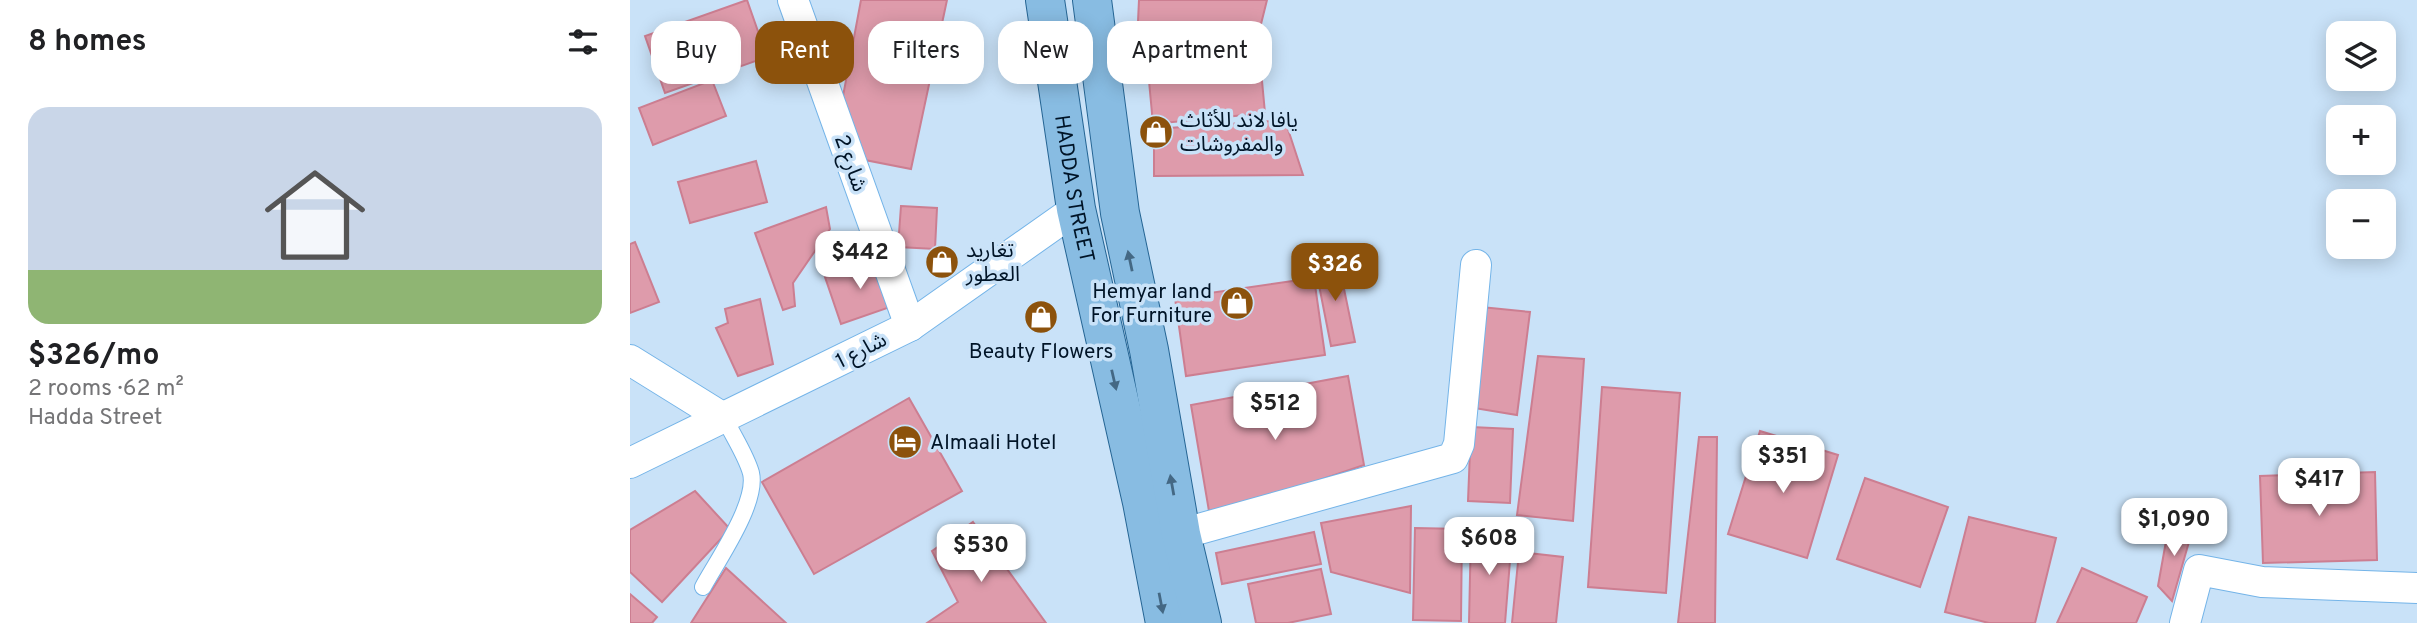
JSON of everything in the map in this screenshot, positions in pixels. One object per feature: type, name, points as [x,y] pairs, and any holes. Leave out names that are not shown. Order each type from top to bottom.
[{"type":"main road","name":"HADDA STREET","points":[[1045,0],[1076,209],[1142,502],[1165,623]]},
{"type":"main road","name":"HADDA STREET","points":[[1092,0],[1120,213],[1149,350],[1181,534],[1202,623]]},
{"type":"main road","points":[[1057,91],[1101,78]]},
{"type":"street","name":"شارع 2","points":[[793,0],[800,21]]},
{"type":"street","points":[[809,21],[812,0]]},
{"type":"street","name":"شارع 2","points":[[823,84],[910,326]]},
{"type":"street","name":"شارع 1","points":[[630,463],[725,419],[910,326],[1076,209]]},
{"type":"street","points":[[1181,534],[1453,458],[1459,444],[1476,265]]},
{"type":"street","points":[[630,360],[725,419]]},
{"type":"street","points":[[2185,623],[2199,570],[2262,582],[2417,588]]},
{"type":"lane","points":[[703,587],[747,506],[751,488],[751,474],[725,419]]},
{"type":"building","points":[[747,0],[755,23],[755,61],[741,66],[741,21],[688,21]]},
{"type":"building","points":[[861,0],[947,0],[943,21],[868,21],[868,84],[929,84],[911,169],[860,159],[838,123],[845,84],[854,84],[854,37]]},
{"type":"building","points":[[1139,0],[1267,0],[1262,21],[1138,21]]},
{"type":"building","points":[[651,34],[651,53],[645,36]]},
{"type":"building","points":[[662,84],[690,84],[665,93]]},
{"type":"building","points":[[702,84],[714,84],[726,116],[653,145],[639,108]]},
{"type":"building","points":[[1149,84],[1262,84],[1265,113],[1153,124]]},
{"type":"building","points":[[1285,120],[1303,175],[1154,176],[1154,129]]},
{"type":"building","points":[[756,161],[767,202],[690,223],[678,182]]},
{"type":"building","points":[[901,206],[937,208],[935,249],[898,247]]},
{"type":"building","points":[[826,207],[830,229],[793,283],[795,306],[783,310],[755,233]]},
{"type":"building","points":[[635,242],[659,302],[630,313],[630,244]]},
{"type":"building","points":[[880,258],[896,305],[841,324],[825,277]]},
{"type":"building","points":[[1338,260],[1355,342],[1331,346],[1315,265]]},
{"type":"building","points":[[1314,278],[1325,355],[1186,376],[1175,298]]},
{"type":"building","points":[[760,299],[773,364],[738,376],[716,328],[728,323],[725,309]]},
{"type":"building","points":[[1481,307],[1530,312],[1517,415],[1468,407]]},
{"type":"building","points":[[1538,356],[1584,359],[1573,521],[1517,515]]},
{"type":"building","points":[[1348,376],[1364,465],[1210,517],[1191,405]]},
{"type":"building","points":[[1602,387],[1680,393],[1666,593],[1588,587]]},
{"type":"building","points":[[909,398],[962,491],[814,574],[762,482]]},
{"type":"building","points":[[1471,427],[1513,429],[1510,503],[1468,501]]},
{"type":"building","points":[[1760,431],[1838,455],[1807,558],[1728,534]]},
{"type":"building","points":[[1699,437],[1717,437],[1715,623],[1678,623]]},
{"type":"building","points":[[2375,472],[2377,560],[2263,563],[2260,476]]},
{"type":"building","points":[[1865,478],[1948,507],[1920,587],[1837,559]]},
{"type":"building","points":[[695,491],[730,529],[662,602],[630,572],[630,530]]},
{"type":"building","points":[[1411,506],[1410,593],[1331,572],[1321,523]]},
{"type":"building","points":[[1969,517],[2056,538],[2035,623],[1989,623],[1945,612]]},
{"type":"building","points":[[2195,521],[2172,601],[2158,586],[2168,530]]},
{"type":"building","points":[[973,522],[1046,623],[927,623],[958,602],[932,551]]},
{"type":"building","points":[[1415,528],[1462,529],[1461,621],[1413,620]]},
{"type":"building","points":[[1471,531],[1512,536],[1505,623],[1469,623]]},
{"type":"building","points":[[1314,532],[1321,564],[1222,584],[1216,553]]},
{"type":"building","points":[[1519,552],[1563,557],[1556,623],[1512,623]]},
{"type":"building","points":[[726,568],[786,623],[691,623]]},
{"type":"building","points":[[2082,568],[2147,597],[2136,623],[2057,623]]},
{"type":"building","points":[[1321,569],[1331,614],[1288,623],[1256,623],[1248,584]]},
{"type":"building","points":[[630,594],[657,617],[652,623],[630,623]]},
{"type":"place","name":"يافا لاند للأثاث والمفروشات","points":[[1156,132]]},
{"type":"place","name":"تغاريد العطور","points":[[942,262]]},
{"type":"place","name":"Hemyar land For Furniture","points":[[1237,303]]},
{"type":"place","name":"Beauty Flowers","points":[[1041,317]]},
{"type":"place","name":"Almaali Hotel","points":[[905,442]]}]
